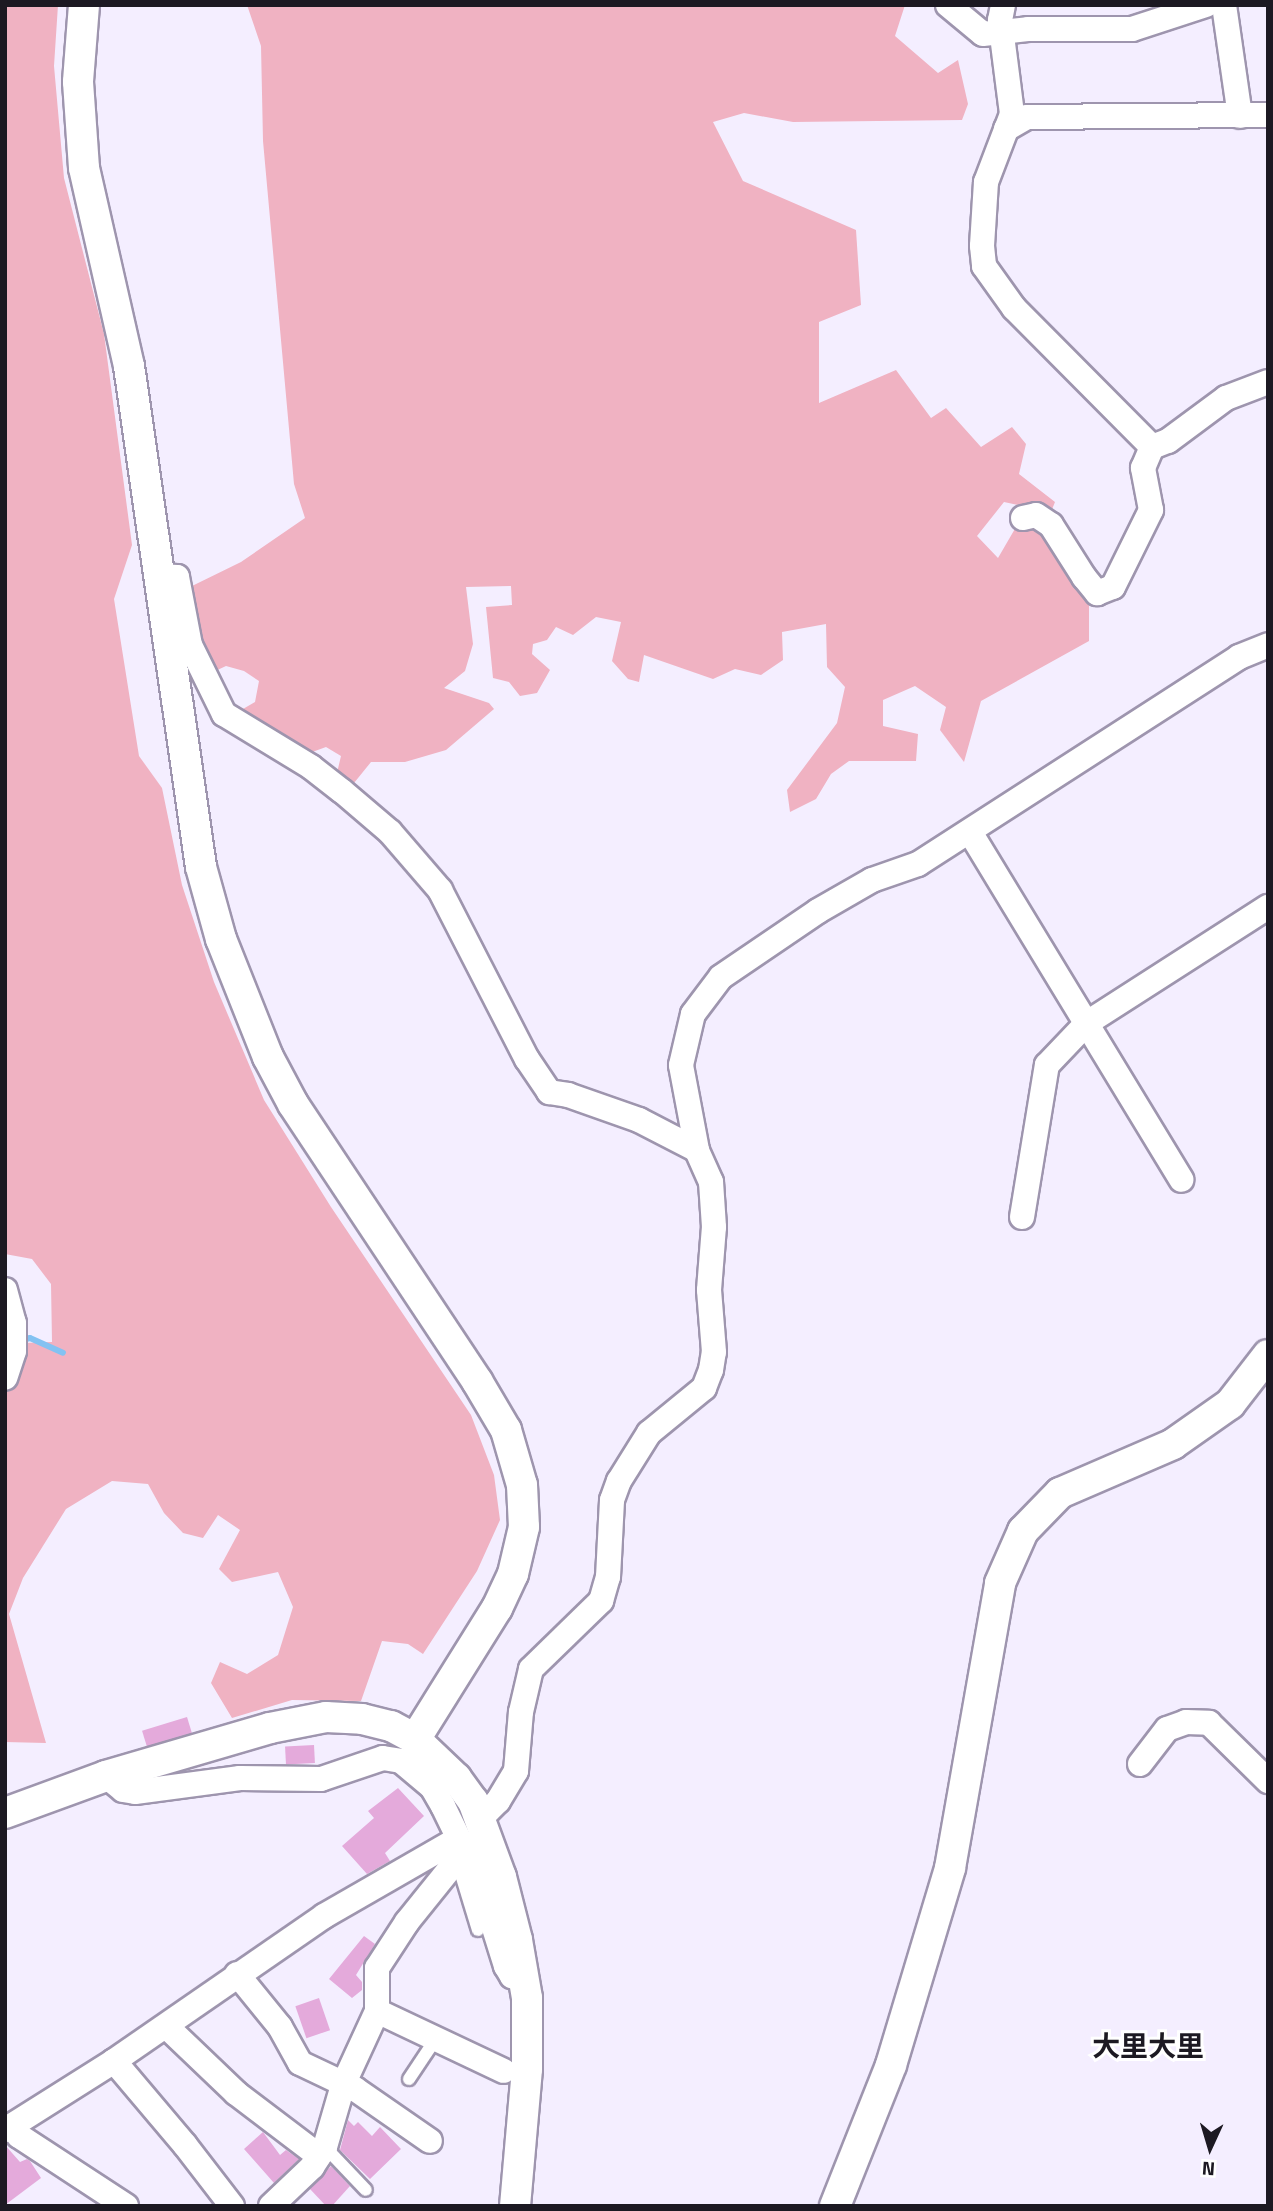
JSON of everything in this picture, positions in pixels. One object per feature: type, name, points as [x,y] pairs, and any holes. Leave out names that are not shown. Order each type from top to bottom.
[{"type":"street","points":[[83,5],[78,82],[85,168],[129,366],[201,867],[221,939],[268,1057],[318,1146],[506,1430],[522,1485],[524,1527],[513,1574],[497,1608],[415,1739]]},
{"type":"street","points":[[948,5],[983,34],[1086,27],[1132,29],[1161,11],[1206,5]]},
{"type":"street","points":[[1003,5],[1000,20],[1012,114],[986,182],[984,266],[1014,308],[1152,447]]},
{"type":"street","points":[[1224,5],[1240,116]]},
{"type":"street","points":[[1006,129],[1027,117],[1268,116]]},
{"type":"street","points":[[1023,518],[1036,515],[1051,525],[1084,578],[1097,593],[1113,587],[1151,510],[1143,468],[1152,447],[1168,441],[1226,398],[1268,382]]},
{"type":"street","points":[[159,576],[177,577],[190,645],[223,715],[311,767],[342,791],[390,832],[440,890],[527,1059],[549,1093],[568,1095],[639,1119],[697,1150]]},
{"type":"street","points":[[481,1818],[498,1801],[516,1771],[521,1712],[531,1669],[601,1601],[608,1577],[612,1500],[619,1481],[649,1433],[704,1388],[711,1370],[713,1352],[709,1290],[714,1227],[711,1182],[697,1150],[681,1065],[693,1014],[721,977],[818,911],[872,880],[918,864],[1239,657],[1268,645]]},
{"type":"street","points":[[971,832],[1182,1180]]},
{"type":"street","points":[[1022,1217],[1046,1065],[1087,1023],[1268,907]]},
{"type":"street","points":[[5,1290],[14,1323],[14,1351],[5,1378]]},
{"type":"street","points":[[835,2206],[891,2066],[950,1868],[1000,1583],[1023,1531],[1060,1493],[1173,1444],[1230,1404],[1268,1355]]},
{"type":"street","points":[[5,1813],[106,1776],[270,1728],[326,1717],[362,1719],[391,1726],[415,1739],[456,1778],[481,1818],[501,1877],[524,1975],[527,1998],[527,2069],[514,2206]]},
{"type":"street","points":[[1140,1764],[1167,1729],[1186,1722],[1209,1723],[1268,1781]]},
{"type":"street","points":[[106,1776],[123,1790],[135,1792],[240,1778],[321,1779],[391,1758],[415,1771],[432,1787],[459,1850],[478,1880],[506,1966],[512,1976],[524,1975]]},
{"type":"street","points":[[126,2206],[9,2128],[114,2062],[324,1916],[459,1850]]},
{"type":"street","points":[[271,2206],[312,2167],[322,2151],[343,2085],[377,2011],[377,1968],[459,1850]]},
{"type":"street","points":[[237,1974],[280,2027],[300,2063],[355,2089],[430,2141]]},
{"type":"street","points":[[377,2011],[437,2037],[504,2071]]},
{"type":"street","points":[[166,2026],[236,2093],[322,2151]]},
{"type":"street","points":[[114,2062],[232,2206]]},
{"type":"lane","points":[[459,1850],[478,1930]]},
{"type":"lane","points":[[409,2079],[437,2037]]},
{"type":"lane","points":[[322,2151],[366,2190]]},
{"type":"shaded area","points":[[5,5],[58,5],[54,66],[64,178],[104,334],[132,545],[114,599],[139,756],[162,788],[182,885],[214,982],[264,1100],[331,1207],[471,1415],[494,1475],[500,1520],[477,1571],[423,1654],[408,1644],[382,1641],[361,1701],[292,1700],[232,1718],[211,1683],[220,1662],[247,1674],[278,1655],[293,1607],[278,1572],[232,1582],[219,1569],[240,1530],[218,1515],[203,1538],[183,1533],[164,1513],[148,1484],[112,1481],[66,1509],[23,1578],[9,1614],[46,1743],[5,1742],[5,1389],[22,1343],[52,1342],[51,1284],[32,1259],[5,1254]]},
{"type":"shaded area","points":[[247,5],[905,5],[895,36],[938,73],[958,60],[968,104],[962,120],[793,122],[744,113],[713,122],[743,181],[856,230],[861,305],[819,322],[819,403],[896,370],[931,418],[946,408],[981,447],[1012,427],[1026,444],[1019,474],[1055,502],[1051,512],[1004,502],[977,536],[998,558],[1016,527],[1033,524],[1047,531],[1089,596],[1089,641],[981,701],[964,762],[940,730],[946,707],[915,686],[883,700],[883,726],[918,734],[916,761],[849,761],[831,774],[816,799],[790,812],[787,790],[837,723],[845,687],[827,667],[826,624],[782,632],[783,660],[761,675],[735,669],[713,679],[644,655],[639,682],[628,679],[612,661],[621,622],[596,617],[573,635],[556,627],[547,640],[533,644],[532,654],[550,670],[537,693],[520,696],[509,682],[493,678],[486,607],[512,605],[511,586],[466,587],[473,644],[465,671],[444,688],[489,703],[494,709],[446,750],[405,762],[371,762],[354,783],[336,777],[341,756],[326,747],[304,755],[236,713],[255,702],[259,681],[244,671],[226,666],[211,673],[190,603],[192,586],[241,562],[305,518],[294,484],[263,141],[261,46]]},
{"type":"building","points":[[187,1717],[192,1733],[147,1747],[142,1731]]},
{"type":"building","points":[[314,1745],[315,1763],[286,1764],[285,1747]]},
{"type":"building","points":[[398,1788],[424,1816],[385,1853],[390,1861],[367,1874],[342,1846],[374,1818],[368,1811]]},
{"type":"building","points":[[364,1936],[375,1944],[356,1975],[362,1982],[362,1990],[352,1998],[329,1979]]},
{"type":"building","points":[[319,1998],[330,2030],[306,2038],[295,2006]]},
{"type":"building","points":[[348,2120],[354,2126],[358,2122],[372,2136],[380,2127],[401,2149],[370,2179],[340,2150]]},
{"type":"building","points":[[263,2132],[280,2155],[286,2150],[299,2159],[274,2183],[244,2149]]},
{"type":"building","points":[[5,2145],[20,2162],[27,2159],[30,2161],[41,2178],[5,2205]]},
{"type":"building","points":[[331,2166],[350,2186],[332,2206],[326,2206],[310,2189]]},
{"type":"waterway","points":[[20,1341],[30,1338],[63,1353]]},
{"type":"district","name":"大里大里","points":[[1148,2046]]}]
